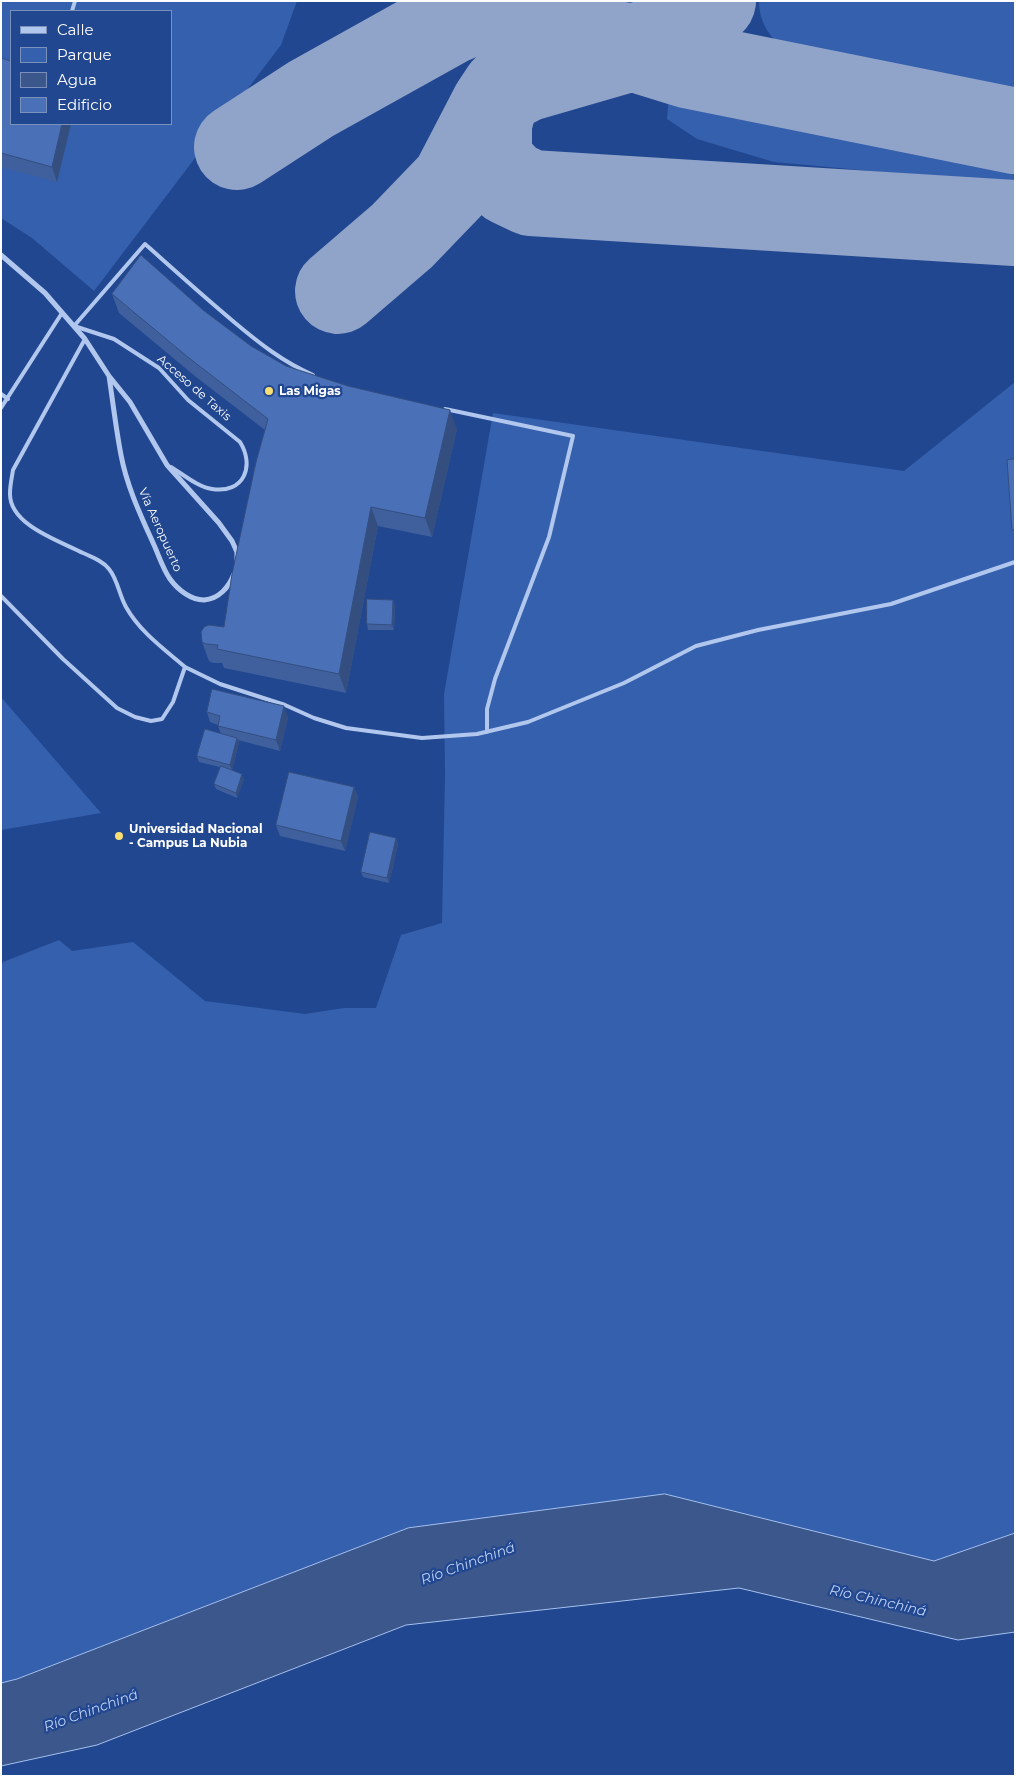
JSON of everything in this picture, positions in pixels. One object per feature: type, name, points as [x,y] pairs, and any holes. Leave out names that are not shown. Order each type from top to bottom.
[{"type":"street","name":"Vía Aeropuerto","points":[[1,256],[45,293],[85,339],[109,376],[130,402],[167,465],[219,523],[232,542],[237,552],[238,564]]},
{"type":"street","name":"Vía Aeropuerto","points":[[109,376],[122,456],[128,480],[137,509],[170,580],[191,598],[211,599],[220,595],[227,587],[235,570]]},
{"type":"lane","points":[[74,326],[145,244],[218,309],[266,348],[296,367],[319,378]]},
{"type":"lane","points":[[1,408],[62,313]]},
{"type":"lane","name":"Acceso de Taxis","points":[[74,326],[114,339],[159,368],[188,400],[240,442],[247,460],[244,477],[241,482],[234,487],[214,490],[203,487],[167,465]]},
{"type":"lane","points":[[85,339],[13,470],[10,494],[15,510],[32,528],[93,557],[108,567],[113,574],[122,602],[130,616],[156,643],[185,667],[220,684],[285,705],[314,718],[346,728],[422,738],[487,732],[528,722],[624,683],[696,646],[758,630],[891,604],[1015,562]]},
{"type":"lane","points":[[1,394],[8,399]]},
{"type":"lane","points":[[441,408],[573,436],[549,537],[495,680],[487,709],[487,732]]},
{"type":"lane","points":[[1,596],[90,684],[117,708],[135,717],[151,721],[162,719],[172,702],[185,667]]},
{"type":"green space","points":[[1,1],[297,1],[281,45],[94,291],[32,238],[1,218]]},
{"type":"green space","points":[[570,1],[671,1],[647,12],[622,13]]},
{"type":"green space","points":[[759,1],[1015,1],[1015,104],[783,49],[773,39],[763,22]]},
{"type":"green space","points":[[678,77],[1015,160],[1015,181],[774,162],[697,139],[667,119],[669,95]]},
{"type":"green space","points":[[1015,382],[1015,1533],[934,1561],[665,1494],[408,1528],[17,1679],[1,1683],[1,967],[3,962],[59,940],[72,951],[133,942],[205,1001],[305,1014],[344,1008],[376,1008],[401,935],[442,923],[445,775],[444,694],[493,413],[904,471]]},
{"type":"green space","points":[[1,697],[101,813],[1,830]]},
{"type":"water","name":"Río Chinchiná","points":[[665,1494],[934,1561],[1015,1533],[1015,1632],[958,1640],[739,1588],[406,1625],[97,1745],[1,1766],[1,1683],[17,1679],[408,1528]]},
{"type":"building","points":[[1,58],[10,61],[10,125],[62,125],[52,167],[1,153]]},
{"type":"building","points":[[141,255],[203,310],[251,346],[286,366],[348,386],[450,410],[425,518],[371,507],[339,674],[217,649],[218,645],[202,642],[201,632],[204,627],[209,625],[224,627],[232,574],[256,462],[268,419],[189,358],[112,294]]},
{"type":"building","points":[[1015,459],[1015,530],[1012,530],[1007,460]]},
{"type":"building","points":[[367,599],[393,600],[392,625],[367,624]]},
{"type":"building","points":[[212,689],[284,706],[276,740],[218,726],[220,716],[207,712]]},
{"type":"building","points":[[205,729],[237,738],[230,765],[197,756]]},
{"type":"building","points":[[221,766],[242,774],[236,793],[214,784]]},
{"type":"building","points":[[289,772],[354,787],[341,841],[276,825]]},
{"type":"building","points":[[370,832],[396,838],[387,878],[361,872]]},
{"type":"taxiway","points":[[447,1],[632,48],[687,65],[1015,131]]},
{"type":"taxiway","points":[[713,1],[677,29],[663,37],[525,79],[504,90],[494,105],[489,123],[489,150],[494,166],[510,183],[531,193],[1015,223]]},
{"type":"taxiway","points":[[237,147],[311,99],[451,21],[470,13],[485,12]]},
{"type":"taxiway","points":[[338,291],[402,236],[454,182],[494,105]]},
{"type":"place","name":"Las Migas","points":[[269,391]]},
{"type":"place","name":"Universidad Nacional - Campus La Nubia","points":[[119,836]]}]
